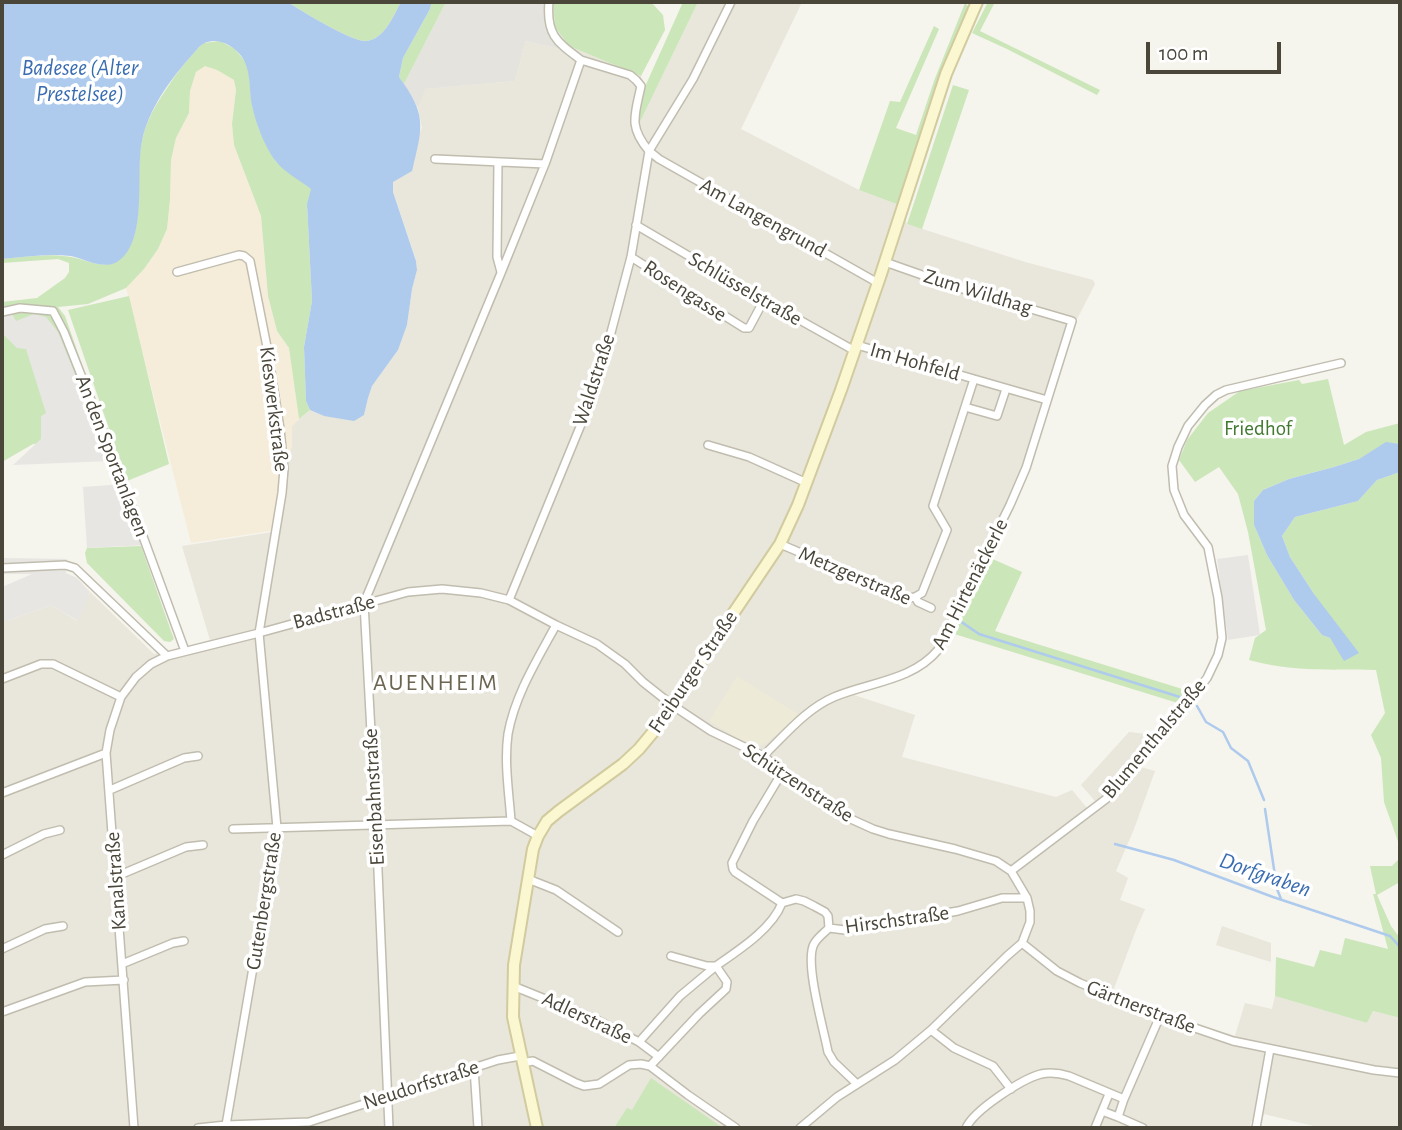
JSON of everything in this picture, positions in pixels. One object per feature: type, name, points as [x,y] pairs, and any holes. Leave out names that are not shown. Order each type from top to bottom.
[{"type":"street","points":[[549,2],[550,29],[564,47],[581,60],[630,75],[641,86],[634,117],[635,129],[649,151]]},
{"type":"street","name":"Waldstraße","points":[[509,600],[596,386],[631,257],[649,151],[693,79],[731,2]]},
{"type":"street","name":"Freiburger Straße","points":[[537,1128],[513,1017],[513,986],[514,964],[533,849],[538,836],[547,821],[623,764],[654,731],[780,544],[807,483],[856,348],[946,74],[977,2]]},
{"type":"street","name":"Eisenbahnstraße","points":[[389,1128],[363,603],[545,164],[581,60]]},
{"type":"street","name":"Am Langengrund","points":[[649,151],[878,283]]},
{"type":"street","points":[[435,159],[545,164]]},
{"type":"street","name":"Eisenbahnstraße","points":[[498,162],[497,257],[501,273]]},
{"type":"street","name":"Schlüsselstraße","points":[[636,225],[764,300],[856,348]]},
{"type":"street","name":"Kieswerkstraße","points":[[177,272],[239,256],[250,261],[270,365],[284,469],[259,633]]},
{"type":"street","name":"Rosengasse","points":[[631,257],[744,328],[749,328],[764,300]]},
{"type":"street","name":"Zum Wildhag","points":[[885,262],[959,288],[1072,321]]},
{"type":"street","name":"An den Sportanlagen","points":[[2,312],[20,308],[53,311],[64,332],[114,459],[185,651]]},
{"type":"street","name":"Am Hirtenäckerle","points":[[763,756],[811,709],[834,697],[895,679],[929,661],[938,650],[1026,468],[1072,321]]},
{"type":"street","name":"Im Hohfeld","points":[[856,348],[1047,400]]},
{"type":"street","name":"Blumenthalstraße","points":[[1011,871],[1106,799],[1208,678],[1218,655],[1222,623],[1208,547],[1184,515],[1174,490],[1174,457],[1188,426],[1205,404],[1226,390],[1341,363]]},
{"type":"street","name":"Im Hohfeld","points":[[915,597],[922,593],[947,530],[933,506],[974,379]]},
{"type":"street","name":"Im Hohfeld","points":[[965,407],[997,416],[1006,388]]},
{"type":"street","points":[[708,446],[749,457],[807,483]]},
{"type":"street","name":"Metzgerstraße","points":[[780,544],[908,598],[915,597],[918,603],[931,608]]},
{"type":"street","points":[[2,568],[65,565],[75,568],[167,656]]},
{"type":"street","name":"Badstraße","points":[[167,656],[408,592],[442,589],[481,593],[509,600],[597,644],[625,664],[672,705]]},
{"type":"street","points":[[511,821],[507,764],[509,732],[527,678],[556,625]]},
{"type":"street","name":"Gutenbergstraße","points":[[226,1125],[277,828],[259,633]]},
{"type":"street","name":"Kanalstraße","points":[[134,1128],[106,753],[121,697],[136,677],[167,656]]},
{"type":"street","points":[[2,679],[41,664],[53,664],[121,697]]},
{"type":"street","name":"Schützenstraße","points":[[672,705],[711,731],[763,756],[842,815],[873,829],[996,861],[1011,871]]},
{"type":"street","points":[[2,793],[106,753]]},
{"type":"street","points":[[110,790],[184,758],[198,756]]},
{"type":"street","points":[[639,1042],[680,996],[767,926],[778,912],[782,903],[735,872],[732,863],[783,771]]},
{"type":"street","points":[[233,829],[511,821],[538,836]]},
{"type":"street","points":[[2,855],[44,834],[60,830]]},
{"type":"street","points":[[115,877],[187,846],[203,845]]},
{"type":"street","points":[[800,1128],[837,1097],[895,1060],[931,1030],[1022,943],[1030,922],[1027,898],[1011,871]]},
{"type":"street","points":[[528,879],[556,890],[618,932]]},
{"type":"street","name":"Hirschstraße","points":[[782,903],[796,899],[804,901],[825,912],[829,928],[845,930],[958,911],[1002,898],[1027,898]]},
{"type":"street","points":[[2,949],[46,929],[63,926]]},
{"type":"street","points":[[829,928],[813,944],[812,972],[828,1052],[834,1062],[857,1084]]},
{"type":"street","points":[[122,964],[184,941]]},
{"type":"street","name":"Gärtnerstraße","points":[[1022,943],[1056,971],[1160,1016],[1233,1041],[1400,1073]]},
{"type":"street","points":[[671,956],[716,966]]},
{"type":"street","points":[[650,1066],[726,989],[726,982],[716,966]]},
{"type":"street","points":[[2,1012],[85,982],[124,980]]},
{"type":"street","name":"Adlerstraße","points":[[513,986],[597,1020],[639,1042],[659,1057]]},
{"type":"street","points":[[1118,1117],[1160,1016]]},
{"type":"street","points":[[931,1030],[954,1048],[993,1066],[1011,1088]]},
{"type":"street","points":[[1256,1128],[1270,1049]]},
{"type":"street","name":"Neudorfstraße","points":[[198,1128],[309,1122],[498,1060],[521,1060]]},
{"type":"street","points":[[521,1060],[533,1061],[584,1086],[599,1084],[629,1065],[650,1066],[736,1128]]},
{"type":"street","points":[[474,1068],[478,1128]]},
{"type":"street","points":[[966,1128],[973,1117],[1011,1088],[1042,1074],[1059,1073],[1069,1076],[1124,1100]]},
{"type":"street","points":[[1095,1128],[1110,1094]]},
{"type":"street","points":[[1102,1111],[1143,1128]]},
{"type":"shaded area","points":[[446,2],[553,2],[555,27],[569,46],[563,50],[526,41],[515,81],[425,89],[418,108],[404,84]]},
{"type":"shaded area","points":[[698,2],[802,2],[741,129],[859,190],[899,205],[907,224],[1025,262],[1093,280],[1095,284],[1070,333],[1016,500],[951,633],[939,653],[926,666],[895,682],[854,695],[915,715],[902,757],[1056,797],[1072,790],[1087,808],[1096,802],[1081,785],[1129,732],[1154,735],[1137,766],[1155,771],[1116,871],[1128,878],[1120,900],[1145,909],[1113,991],[1171,1015],[1235,1036],[1245,1003],[1272,1009],[1275,996],[1367,1023],[1373,1011],[1400,1018],[1400,1128],[1322,1128],[1264,1114],[1261,1124],[1251,1121],[1250,1128],[2,1128],[2,623],[51,605],[77,621],[90,592],[154,654],[210,640],[182,546],[273,532],[292,444],[291,426],[310,410],[324,416],[364,415],[372,386],[398,350],[407,325],[417,270],[393,192],[393,182],[422,128],[418,108],[424,89],[515,81],[526,41],[563,50],[569,46],[641,76],[644,89],[638,120],[640,122]]},
{"type":"shaded area","points":[[205,65],[234,80],[234,145],[261,216],[268,296],[277,331],[289,348],[299,419],[292,426],[292,444],[270,531],[191,543],[126,288],[158,249],[167,229],[171,160],[176,138],[189,113],[190,91],[196,72]]},
{"type":"shaded area","points":[[11,312],[16,321],[34,314],[46,317],[58,332],[110,461],[13,465],[41,439],[41,416],[46,413],[26,349],[17,348],[2,333],[2,315]]},
{"type":"shaded area","points":[[124,484],[147,545],[87,548],[83,487]]},
{"type":"shaded area","points":[[1248,555],[1260,635],[1228,640],[1217,559]]},
{"type":"shaded area","points":[[2,558],[67,559],[66,573],[77,578],[90,592],[78,621],[51,605],[2,623],[2,587],[32,574],[2,574]]},
{"type":"shaded area","points":[[737,676],[800,715],[761,745],[744,742],[709,721]]},
{"type":"shaded area","points":[[1222,926],[1271,943],[1271,962],[1216,945]]},
{"type":"green space","points":[[288,2],[401,2],[383,32],[366,41],[315,19]]},
{"type":"green space","points":[[432,2],[446,2],[404,84],[399,77],[403,58]]},
{"type":"green space","points":[[553,2],[651,2],[663,15],[665,30],[641,76],[569,46],[555,27]]},
{"type":"green space","points":[[683,2],[698,2],[640,122],[638,121],[644,89]]},
{"type":"green space","points":[[988,2],[995,2],[980,31],[1100,90],[1097,95],[972,33]]},
{"type":"green space","points":[[965,3],[969,7],[937,84],[899,205],[859,190],[890,101],[900,102],[934,26],[939,29],[896,128],[916,135]]},
{"type":"green space","points":[[220,41],[235,49],[248,65],[252,106],[259,129],[276,162],[312,189],[307,204],[312,301],[304,347],[306,401],[310,410],[299,419],[289,348],[277,331],[268,296],[261,216],[234,145],[234,80],[205,66],[196,72],[190,91],[189,113],[176,138],[171,160],[167,229],[158,249],[126,288],[88,304],[58,307],[65,316],[108,438],[33,444],[2,462],[2,302],[37,298],[65,278],[69,272],[69,263],[58,259],[2,263],[2,259],[54,255],[106,264],[117,261],[127,252],[137,223],[140,154],[144,131],[151,115],[173,79],[197,49],[204,43]]},
{"type":"green space","points":[[953,85],[969,90],[922,229],[907,224]]},
{"type":"green space","points":[[129,296],[169,464],[127,481],[68,310]]},
{"type":"green space","name":"Friedhof","points":[[1328,379],[1344,445],[1366,432],[1400,423],[1400,444],[1386,443],[1359,459],[1289,479],[1263,490],[1254,501],[1254,525],[1267,555],[1294,600],[1322,635],[1330,638],[1345,661],[1314,594],[1290,557],[1282,536],[1295,517],[1358,501],[1377,480],[1400,472],[1400,847],[1384,802],[1381,758],[1371,735],[1385,713],[1376,670],[1296,668],[1249,660],[1255,638],[1266,630],[1248,532],[1238,494],[1219,467],[1195,482],[1179,460],[1187,440],[1208,413],[1240,391],[1299,380],[1302,384]]},
{"type":"green space","points":[[141,546],[174,639],[170,642],[164,641],[87,563],[87,548]]},
{"type":"green space","points":[[988,557],[1022,572],[995,631],[1192,692],[1181,704],[951,633]]},
{"type":"green space","points":[[1400,858],[1400,882],[1377,895],[1391,926],[1400,938],[1400,1018],[1373,1011],[1367,1023],[1275,996],[1276,957],[1314,967],[1320,950],[1341,955],[1345,938],[1388,949],[1373,894],[1376,894],[1370,866],[1392,866]]},
{"type":"green space","points":[[651,1078],[723,1128],[614,1128],[627,1108],[632,1110]]},
{"type":"water","name":"Badesee (Alter Prestelsee)","points":[[2,2],[288,2],[339,31],[366,41],[383,32],[401,2],[432,2],[403,58],[399,77],[414,101],[420,121],[416,156],[412,171],[393,182],[393,192],[417,270],[407,325],[398,350],[372,386],[364,415],[354,421],[324,416],[310,410],[306,401],[304,347],[312,301],[307,204],[311,189],[281,167],[270,153],[252,106],[247,67],[239,54],[226,44],[211,41],[200,46],[176,74],[155,106],[142,141],[137,224],[127,252],[117,262],[106,265],[71,256],[54,255],[2,259]]},
{"type":"water","points":[[1386,442],[1400,444],[1400,472],[1377,480],[1358,501],[1295,517],[1282,536],[1290,557],[1314,594],[1359,653],[1344,661],[1330,638],[1322,635],[1294,600],[1267,555],[1254,525],[1254,501],[1263,490],[1289,479],[1359,459]]},
{"type":"waterway","points":[[960,621],[979,634],[1183,698]]},
{"type":"waterway","points":[[1197,706],[1206,722],[1223,732],[1231,748],[1248,761],[1264,800]]},
{"type":"waterway","points":[[1265,809],[1277,889],[1281,899]]},
{"type":"waterway","name":"Dorfgraben","points":[[1115,844],[1174,860],[1390,936],[1400,947]]},
{"type":"district","name":"AUENHEIM","points":[[436,683]]}]
